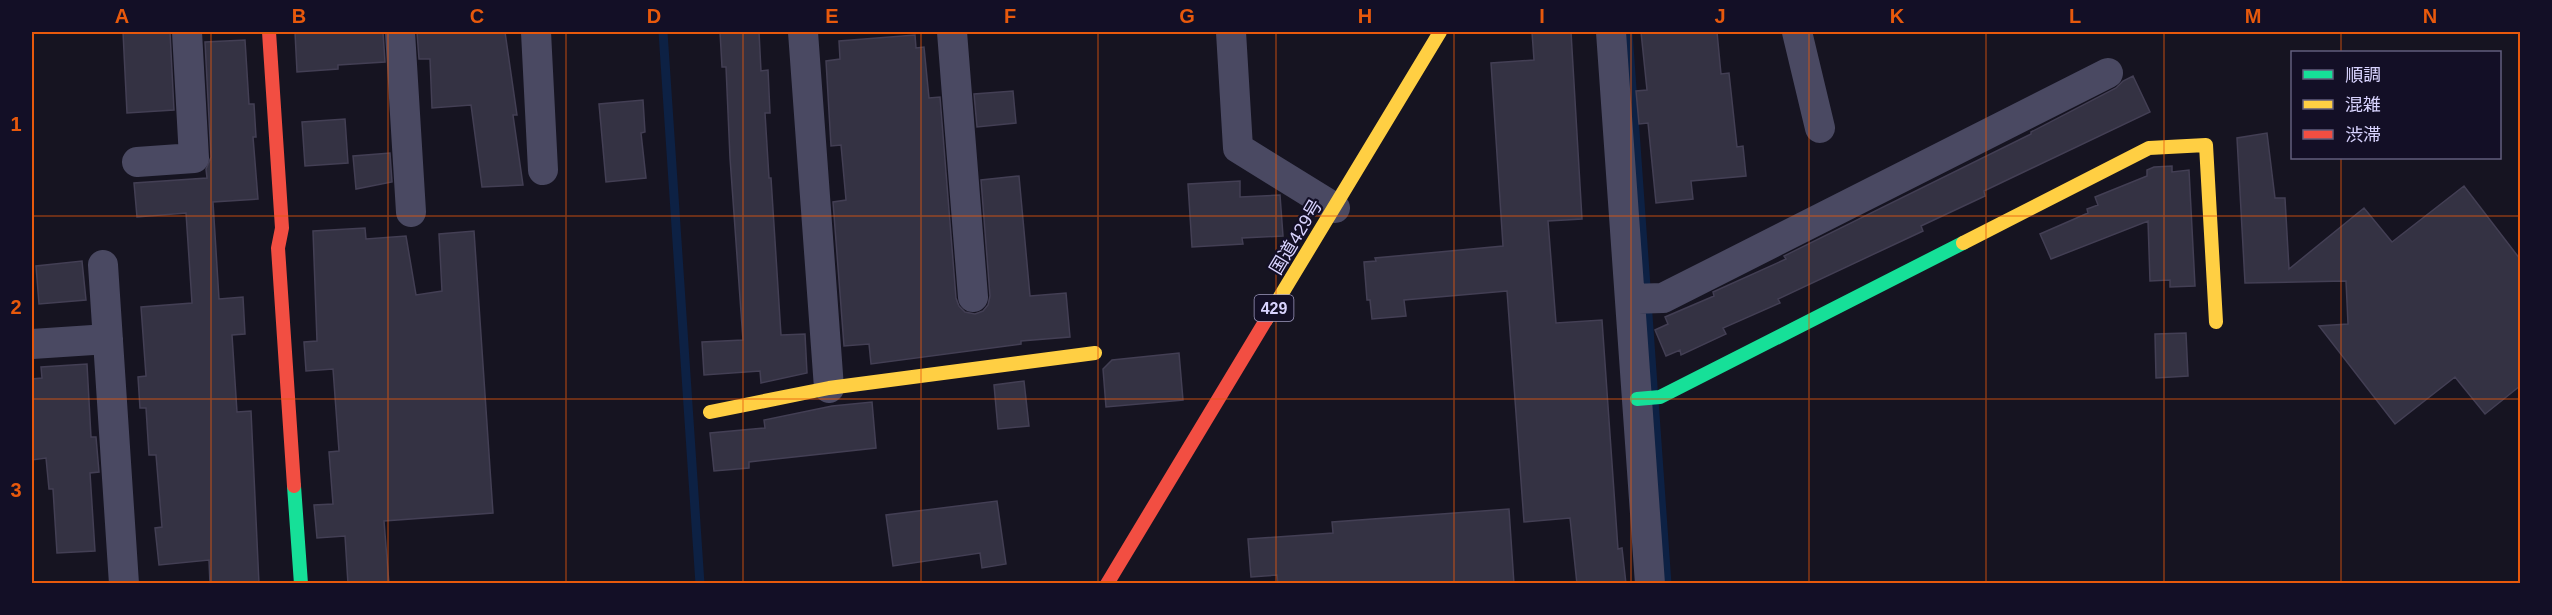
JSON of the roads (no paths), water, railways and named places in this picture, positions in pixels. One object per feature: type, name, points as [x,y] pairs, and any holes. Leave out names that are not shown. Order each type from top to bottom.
[{"type":"main road","points":[[269,32],[282,228],[278,248],[301,584]]},
{"type":"main road","name":"国道429号","points":[[1107,584],[1440,32]]},
{"type":"main road","points":[[1648,398],[2149,148],[2206,145],[2216,322]]},
{"type":"main road","points":[[710,412],[829,388],[1095,353]]},
{"type":"street","points":[[137,162],[194,158],[187,32]]},
{"type":"street","points":[[400,32],[411,212]]},
{"type":"street","points":[[536,32],[543,170]]},
{"type":"street","points":[[803,32],[829,388]]},
{"type":"street","points":[[952,32],[973,297]]},
{"type":"street","points":[[1231,32],[1238,148],[1335,208]]},
{"type":"street","points":[[1611,32],[1640,299],[1648,398],[1650,584]]},
{"type":"street","points":[[1797,32],[1820,128]]},
{"type":"street","points":[[1640,299],[1663,298],[2108,73]]},
{"type":"street","points":[[102,265],[124,584]]},
{"type":"street","points":[[32,344],[108,339]]},
{"type":"waterway","points":[[663,32],[700,584]]},
{"type":"waterway","points":[[1628,32],[1667,584]]}]
